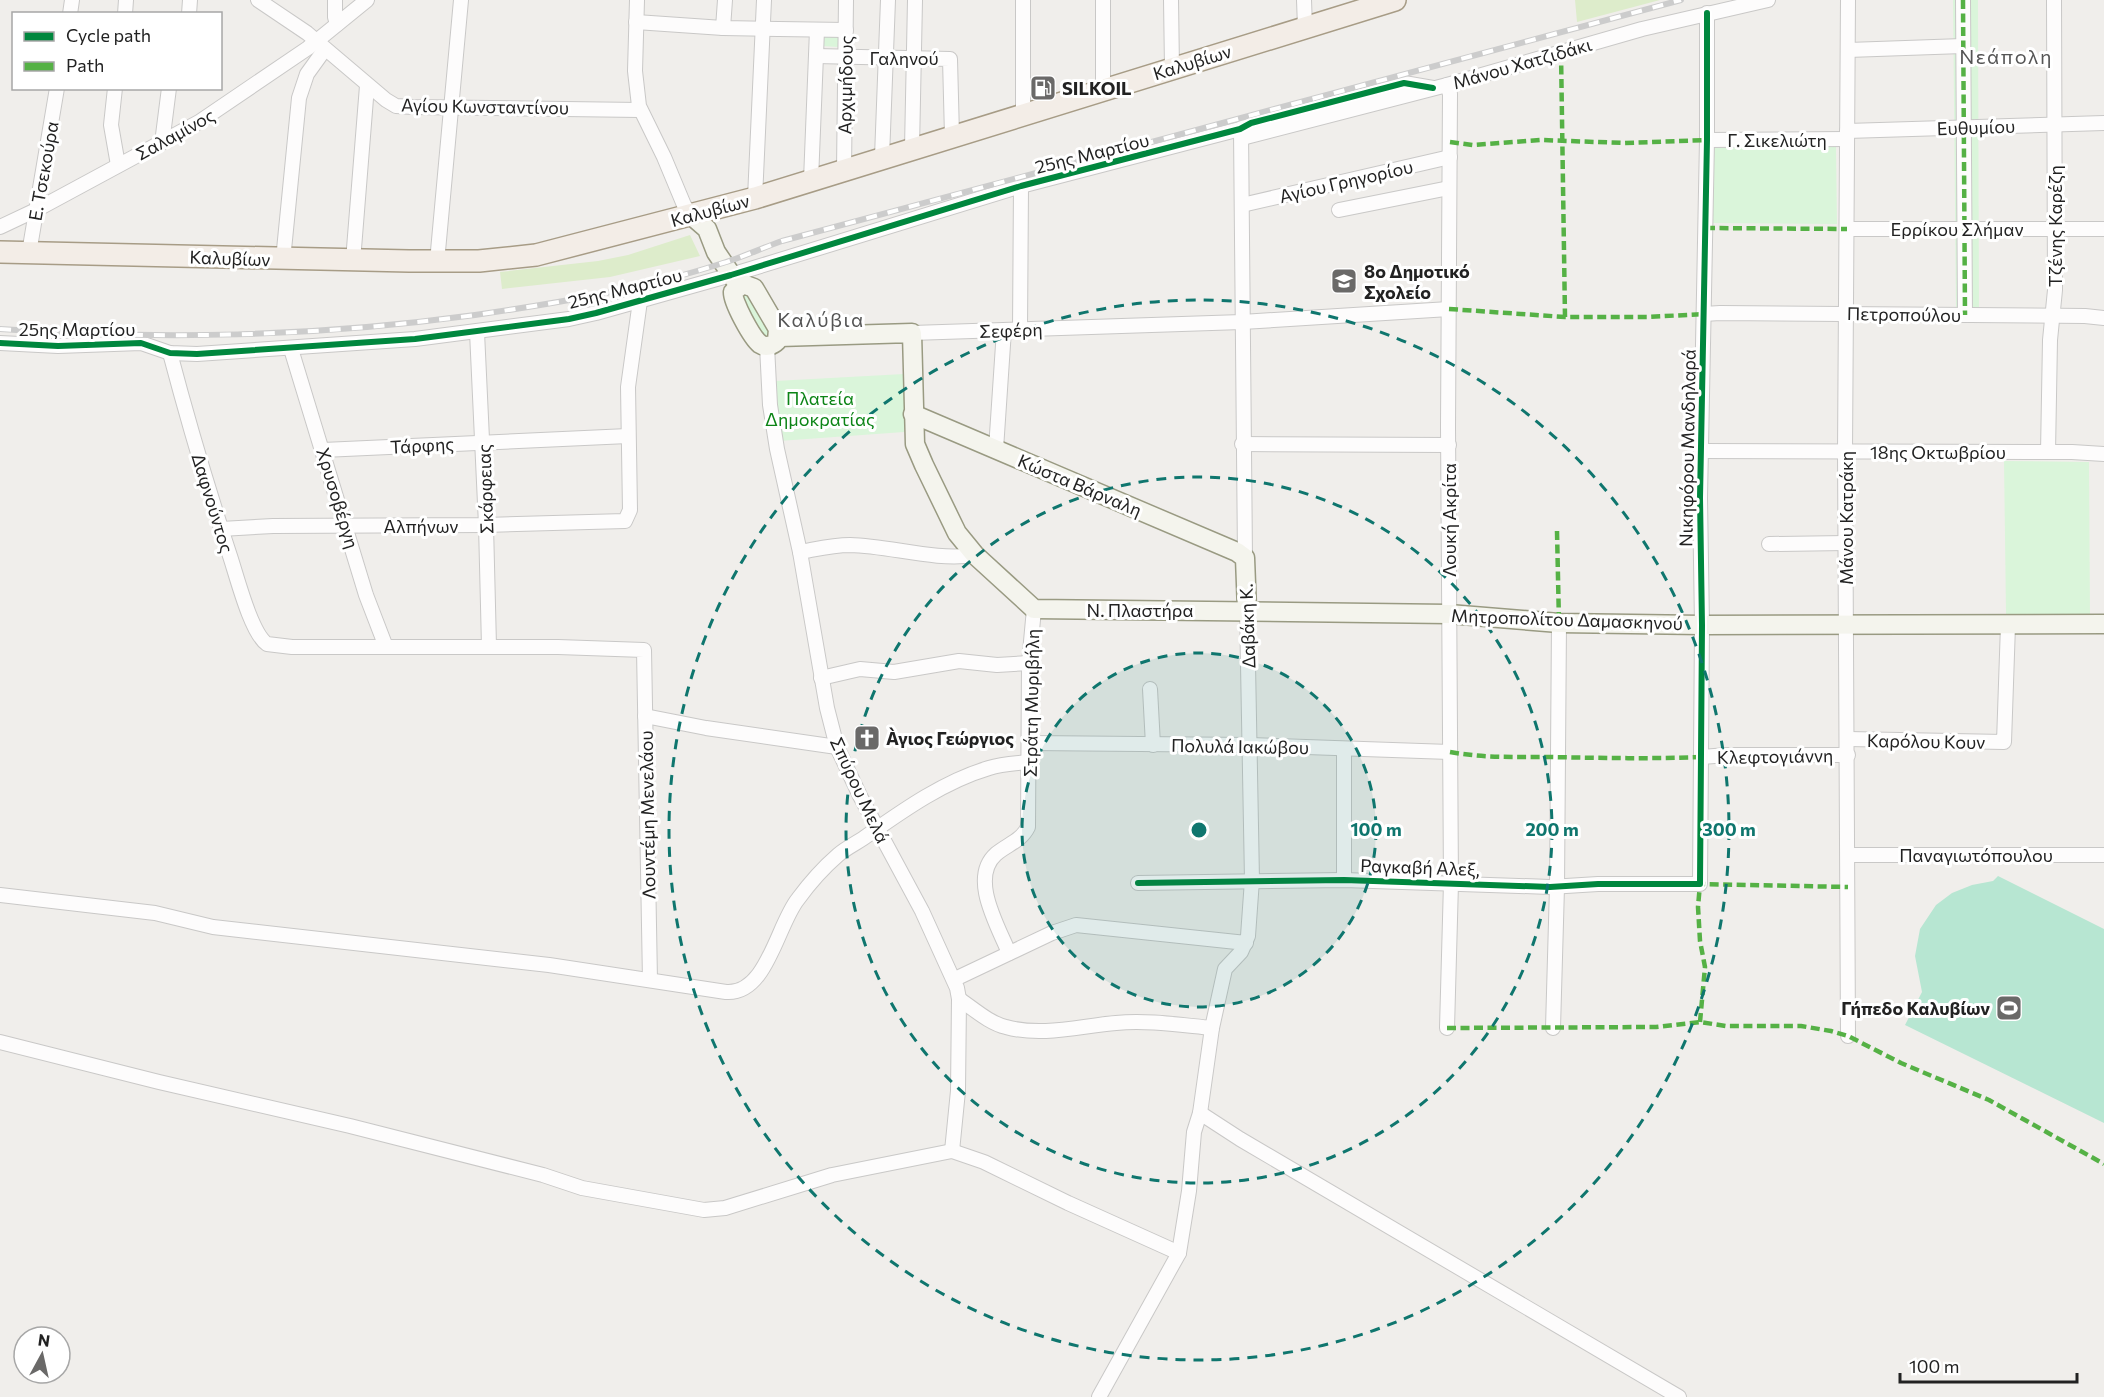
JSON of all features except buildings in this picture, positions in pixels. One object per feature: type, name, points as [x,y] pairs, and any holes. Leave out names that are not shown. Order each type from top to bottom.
[{"type":"main road","name":"Καλυβίων","points":[[0,252],[437,262],[479,261],[536,255],[755,198],[1305,27],[1348,7],[1395,0]]},
{"type":"street","name":"Αγίου Κωνσταντίνου","points":[[258,0],[321,45],[367,86],[396,106],[640,110]]},
{"type":"street","points":[[336,0],[337,24]]},
{"type":"street","name":"Σαλαμίνος","points":[[0,227],[162,143],[229,103],[321,45],[337,24],[367,0]]},
{"type":"street","points":[[437,262],[461,0]]},
{"type":"street","points":[[637,0],[635,71],[640,110],[684,205],[706,229],[716,252],[735,280],[754,288],[778,329],[773,341],[757,340],[732,296],[735,280]]},
{"type":"street","points":[[723,28],[724,0]]},
{"type":"street","points":[[755,198],[764,0]]},
{"type":"street","name":"Αρχιμήδους","points":[[844,170],[846,0]]},
{"type":"street","points":[[882,158],[888,0]]},
{"type":"street","points":[[912,148],[915,0]]},
{"type":"street","points":[[1023,0],[1023,114]]},
{"type":"street","points":[[1103,0],[1103,90]]},
{"type":"street","points":[[1171,0],[1172,68]]},
{"type":"street","points":[[1304,0],[1305,27]]},
{"type":"street","name":"Μάνου Χατζιδάκι","points":[[1241,134],[1447,85],[1642,29],[1768,0]]},
{"type":"street","name":"Μάνου Κατράκη","points":[[1848,0],[1845,452],[1848,1036]]},
{"type":"street","points":[[1963,0],[1965,315]]},
{"type":"street","name":"Τζένης Καρέζη","points":[[2048,452],[2050,340],[2055,290],[2054,0]]},
{"type":"street","name":"Νικηφόρου Μανδηλαρά","points":[[1700,884],[1701,451],[1707,13]]},
{"type":"street","points":[[636,22],[723,28],[846,30]]},
{"type":"street","points":[[811,180],[817,30]]},
{"type":"street","points":[[283,260],[300,98],[321,45]]},
{"type":"street","points":[[1848,50],[1963,46]]},
{"type":"street","name":"Γαληνού","points":[[816,56],[948,58],[951,61],[952,136]]},
{"type":"street","name":"Λουκή Ακρίτα","points":[[1447,85],[1450,94],[1451,883],[1447,1028]]},
{"type":"street","points":[[353,261],[367,86]]},
{"type":"street","name":"Ε. Τσεκούρα","points":[[29,253],[57,90]]},
{"type":"street","points":[[115,90],[111,125],[118,165]]},
{"type":"street","points":[[162,143],[169,90]]},
{"type":"street","name":"Ευθυμίου","points":[[1847,135],[1965,127],[2104,123]]},
{"type":"street","name":"25ης Μαρτίου","points":[[0,343],[58,346],[141,343],[170,352],[197,354],[367,344],[477,332],[568,318],[735,280],[1021,186],[1241,134]]},
{"type":"street","name":"Δαβάκη Κ.","points":[[1241,134],[1242,444],[1251,745],[1252,880],[1246,943]]},
{"type":"street","name":"Γ. Σικελιώτη","points":[[1707,140],[1847,135]]},
{"type":"street","name":"Αγίου Γρηγορίου","points":[[1242,205],[1450,157]]},
{"type":"street","points":[[1020,330],[1021,186]]},
{"type":"street","points":[[1339,210],[1449,188]]},
{"type":"street","name":"Ερρίκου Σλήμαν","points":[[1847,229],[2104,229]]},
{"type":"street","points":[[628,436],[628,387],[640,301]]},
{"type":"street","name":"Σεφέρη","points":[[773,341],[912,333],[1242,322],[1449,309]]},
{"type":"street","name":"Πετροπούλου","points":[[1704,314],[1846,313],[2104,318]]},
{"type":"street","points":[[996,449],[1004,330]]},
{"type":"street","name":"Σκάρφειας","points":[[477,332],[489,646]]},
{"type":"street","name":"Στράτη Μυριβήλη","points":[[912,333],[915,444],[921,460],[957,533],[975,555],[1034,609],[1029,663],[1028,827],[1018,840],[988,863],[983,881],[992,912],[1009,953]]},
{"type":"street","name":"Σπύρου Μελά","points":[[773,341],[772,416],[777,449],[800,552],[826,708],[837,747],[955,979],[959,999],[958,1091],[952,1151]]},
{"type":"street","name":"Χρυσοβέργη","points":[[291,349],[366,596],[386,647]]},
{"type":"street","name":"Δαφνούντος","points":[[170,352],[188,421],[221,529],[256,629],[264,642],[271,646],[386,647]]},
{"type":"street","name":"Κώστα Βάρναλη","points":[[913,414],[1230,548],[1245,558]]},
{"type":"street","name":"Τάρφης","points":[[323,450],[628,436]]},
{"type":"street","name":"Αλπήνων","points":[[221,529],[622,522],[625,521],[630,510],[628,436]]},
{"type":"street","points":[[1242,444],[1449,445]]},
{"type":"street","name":"18ης Οκτωβρίου","points":[[1701,451],[2104,454]]},
{"type":"street","points":[[1769,544],[1846,543]]},
{"type":"street","points":[[800,552],[832,546],[854,545],[946,556],[975,555]]},
{"type":"street","name":"Ν. Πλαστήρα","points":[[1034,609],[1247,610]]},
{"type":"street","name":"Μητροπολίτου Δαμασκηνού","points":[[1247,610],[1449,614],[1558,623],[1847,626],[2104,624]]},
{"type":"street","points":[[1553,1028],[1557,886],[1558,623]]},
{"type":"street","name":"Καρόλου Κουν","points":[[1848,739],[2004,742],[2008,625]]},
{"type":"street","points":[[386,647],[489,646]]},
{"type":"street","name":"Λουντέμη Μενελάου","points":[[489,646],[644,650],[650,980]]},
{"type":"street","points":[[821,678],[860,669],[894,672],[959,661],[996,665],[1029,663]]},
{"type":"street","points":[[1150,688],[1153,745]]},
{"type":"street","points":[[645,716],[706,728],[837,747]]},
{"type":"street","name":"Πολυλά Ιακώβου","points":[[1030,743],[1251,745],[1450,752]]},
{"type":"street","points":[[1344,749],[1344,880]]},
{"type":"street","name":"Κλεφτογιάννη","points":[[1702,757],[1848,755]]},
{"type":"street","points":[[0,895],[155,912],[213,927],[478,957],[726,992],[742,990],[752,983],[765,964],[797,900],[838,855],[936,792],[969,776],[1001,765],[1030,762]]},
{"type":"street","name":"Παναγιωτόπουλου","points":[[1848,855],[2104,855]]},
{"type":"street","name":"Ραγκαβή Αλεξ,","points":[[1138,883],[1344,880],[1557,886],[1700,884]]},
{"type":"street","points":[[955,979],[1064,927],[1076,925],[1246,943],[1225,969],[1212,1028],[1200,1113],[1194,1132],[1189,1191],[1179,1253],[1099,1397]]},
{"type":"street","points":[[959,999],[982,1016],[1005,1027],[1028,1030],[1061,1030],[1117,1022],[1212,1028]]},
{"type":"street","points":[[0,1042],[350,1126],[543,1175],[582,1188],[704,1210],[725,1208],[832,1175],[952,1151],[984,1162],[1179,1253]]},
{"type":"street","points":[[1200,1113],[1240,1139],[1679,1397]]},
{"type":"green space","points":[[1575,0],[1660,0],[1577,22]]},
{"type":"green space","points":[[1953,0],[1978,0],[1979,314],[1956,313]]},
{"type":"green space","points":[[823,35],[839,36],[838,47],[822,46]]},
{"type":"green space","points":[[1836,147],[1837,224],[1712,223],[1712,148]]},
{"type":"green space","points":[[690,235],[700,256],[610,277],[502,289],[500,272],[598,261],[628,255]]},
{"type":"green space","points":[[745,287],[775,328],[763,342],[737,291]]},
{"type":"green space","name":"Πλατεία Δημοκρατίας","points":[[904,374],[904,432],[779,441],[775,381]]},
{"type":"green space","points":[[2004,461],[2089,462],[2090,615],[2006,614]]},
{"type":"green space","name":"Γήπεδο Καλυβίων","points":[[1998,876],[2104,929],[2104,1123],[1905,1025],[1922,992],[1915,956],[1920,929],[1936,905],[1952,893],[1972,885],[1993,881]]},
{"type":"railway","points":[[0,329],[120,335],[296,332],[475,315],[600,294],[693,272],[782,241],[1681,0]]},
{"type":"marked path","points":[[1963,0],[1965,315]]},
{"type":"marked path","points":[[1561,52],[1565,317]]},
{"type":"marked path","points":[[1450,142],[1473,145],[1541,140],[1625,143],[1707,140]]},
{"type":"marked path","points":[[1706,228],[1847,229]]},
{"type":"marked path","points":[[1449,309],[1565,317],[1704,314]]},
{"type":"marked path","points":[[1557,531],[1559,623]]},
{"type":"marked path","points":[[1450,752],[1512,757],[1702,757]]},
{"type":"marked path","points":[[1700,1022],[1705,967],[1700,941],[1698,907],[1700,884],[1848,887]]},
{"type":"marked path","points":[[1447,1028],[1656,1027],[1700,1022],[1726,1026],[1801,1026],[1831,1031],[1848,1036],[1901,1063],[1989,1100],[2104,1164]]},
{"type":"cycle path","points":[[1138,883],[1344,880],[1550,887],[1598,884],[1700,884],[1702,625],[1700,498],[1707,140],[1707,13]]},
{"type":"cycle path","points":[[0,343],[58,346],[141,343],[170,353],[197,354],[415,339],[569,319],[731,275],[1021,186],[1240,129],[1251,123],[1404,83],[1433,88]]},
{"type":"place","name":"SILKOIL","points":[[1043,88]]},
{"type":"place","name":"8ο Δημοτικό Σχολείο","points":[[1344,281]]},
{"type":"place","name":"Ὰγιος Γεώργιος","points":[[867,738]]},
{"type":"place","name":"Γήπεδο Καλυβίων","points":[[2009,1008]]},
{"type":"district","name":"Νεάπολη","points":[[2006,56]]},
{"type":"district","name":"Καλύβια","points":[[821,319]]}]
